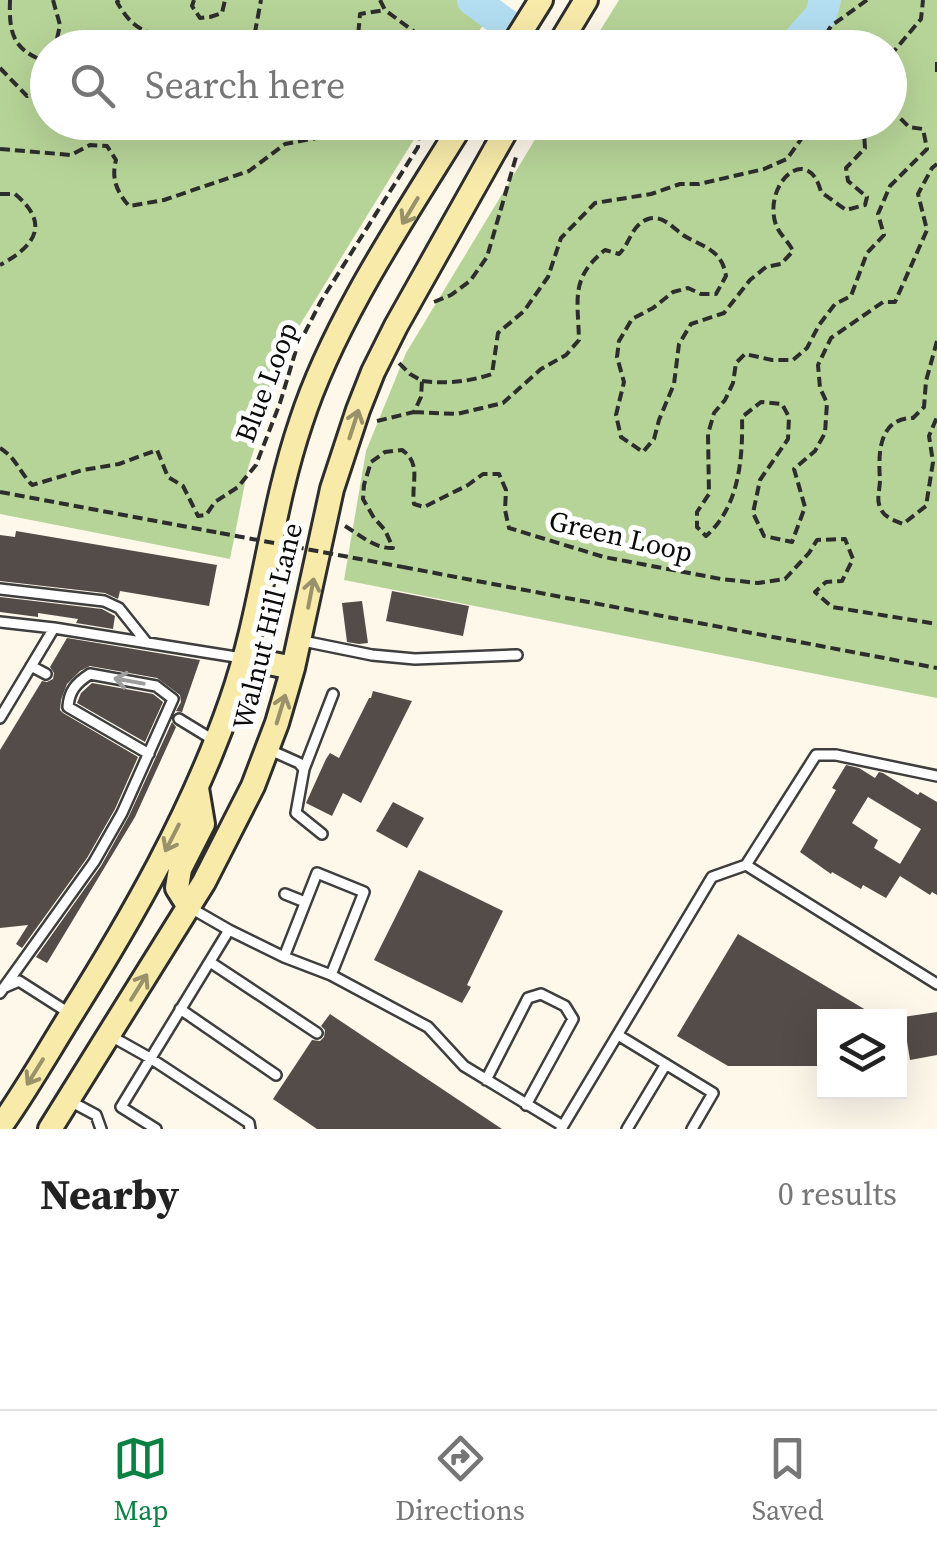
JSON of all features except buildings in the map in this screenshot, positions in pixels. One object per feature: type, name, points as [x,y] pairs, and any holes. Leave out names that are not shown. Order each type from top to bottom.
[{"type":"main road","points":[[522,30],[541,0]]},
{"type":"main road","points":[[568,30],[586,0]]},
{"type":"main road","name":"Walnut Hill Lane","points":[[5,1122],[122,931],[168,846],[230,703],[254,627],[288,464],[308,402],[375,268],[453,140]]},
{"type":"main road","name":"Walnut Hill Lane","points":[[50,1129],[204,882],[253,786],[293,668],[332,489],[373,372],[500,140]]},
{"type":"main road","points":[[244,658],[293,668]]},
{"type":"main road","points":[[189,906],[177,888],[180,870],[204,824],[196,784]]},
{"type":"lane","points":[[0,589],[104,601],[119,608],[147,642]]},
{"type":"lane","points":[[0,622],[244,658]]},
{"type":"lane","points":[[0,718],[54,628]]},
{"type":"lane","points":[[300,640],[372,655],[415,659],[518,655]]},
{"type":"lane","points":[[31,666],[46,674]]},
{"type":"lane","points":[[1,989],[94,862],[122,813],[149,754],[173,698],[156,686],[90,674],[78,682],[69,696],[68,708],[149,754]]},
{"type":"lane","points":[[322,834],[296,813],[304,768],[332,694]]},
{"type":"lane","points":[[180,719],[214,741]]},
{"type":"lane","points":[[267,749],[304,768]]},
{"type":"lane","points":[[189,906],[428,1027],[464,1066],[562,1128],[712,877],[746,865],[816,755],[836,754],[937,776]]},
{"type":"lane","points":[[746,865],[937,984]]},
{"type":"lane","points":[[284,957],[317,873],[364,892],[331,975]]},
{"type":"lane","points":[[285,894],[306,902]]},
{"type":"lane","points":[[156,1129],[120,1107],[230,930]]},
{"type":"lane","points":[[210,962],[316,1033]]},
{"type":"lane","points":[[1,989],[19,981],[72,1014]]},
{"type":"lane","points":[[486,1080],[528,998],[541,994],[566,1006],[573,1019],[526,1104]]},
{"type":"lane","points":[[180,1010],[276,1076]]},
{"type":"lane","points":[[618,1034],[713,1093],[692,1129]]},
{"type":"lane","points":[[109,1035],[249,1123],[250,1129]]},
{"type":"lane","points":[[627,1129],[666,1064]]},
{"type":"lane","points":[[68,1100],[96,1115],[101,1129]]},
{"type":"path","points":[[10,0],[10,23],[17,42],[30,56]]},
{"type":"path","points":[[54,0],[59,30]]},
{"type":"path","points":[[119,0],[127,19],[141,30]]},
{"type":"path","points":[[194,0],[192,6],[200,18],[222,13],[225,0]]},
{"type":"path","points":[[255,30],[261,0]]},
{"type":"path","points":[[380,0],[386,10],[412,30]]},
{"type":"path","points":[[829,30],[867,0]]},
{"type":"path","points":[[907,36],[921,19],[923,0]]},
{"type":"path","points":[[359,30],[360,14],[386,10]]},
{"type":"path","points":[[937,62],[937,74]]},
{"type":"path","points":[[0,68],[30,95]]},
{"type":"path","points":[[907,125],[924,129],[927,149],[890,186],[878,214],[884,235],[867,253],[851,296],[835,304],[807,348],[793,360],[745,354],[736,364],[733,384],[714,413],[708,434],[709,494],[697,512],[697,527],[706,536],[717,526],[740,475],[742,417],[761,402],[782,404],[789,417],[788,439],[760,480],[754,513],[764,536],[792,542],[805,507],[794,469],[815,451],[825,433],[826,402],[818,365],[831,338],[882,302],[896,302],[927,230],[918,194],[937,164]]},
{"type":"path","points":[[0,149],[71,155],[90,145],[106,146],[116,160],[113,173],[119,194],[129,206],[164,200],[248,170],[286,144],[309,140]]},
{"type":"path","name":"Blue Loop","points":[[0,448],[14,457],[32,485],[119,464],[157,450],[168,478],[183,486],[198,516],[206,514],[215,502],[238,488],[256,465],[296,350],[321,301],[418,147],[419,140]]},
{"type":"path","points":[[396,360],[422,381],[470,381],[492,374],[498,333],[524,311],[548,277],[561,238],[594,202],[764,170],[787,159],[800,140]]},
{"type":"path","points":[[372,422],[414,412],[457,414],[503,403],[579,340],[578,284],[586,269],[605,250],[619,254],[630,233],[647,219],[658,218],[721,260],[726,276],[716,294],[701,294],[688,288],[673,292],[632,319],[619,341],[617,357],[624,382],[616,415],[620,436],[643,452],[654,439],[674,384],[679,344],[691,324],[724,313],[750,280],[766,267],[782,264],[793,251],[776,227],[772,203],[785,174],[799,169],[809,171],[821,192],[846,210],[866,205],[867,198],[848,181],[846,168],[864,148],[864,140]]},
{"type":"path","points":[[428,305],[470,281],[487,257],[521,145]]},
{"type":"path","points":[[0,194],[15,194],[32,208],[36,229],[25,250],[0,265]]},
{"type":"path","points":[[937,342],[926,381],[924,407],[913,418],[899,418],[888,426],[878,464],[878,504],[889,519],[904,524],[926,506],[933,462],[929,436],[937,416]]},
{"type":"path","points":[[414,412],[421,397],[422,381]]},
{"type":"path","name":"Green Loop","points":[[337,521],[366,540],[393,548],[363,499],[364,484],[371,462],[385,452],[402,450],[412,456],[415,466],[414,504],[424,507],[483,474],[498,474],[506,490],[509,528],[604,557],[758,583],[785,579],[817,540],[845,539],[853,559],[842,580],[826,582],[815,592],[832,607],[937,624]]},
{"type":"path","points":[[0,492],[937,668]]},
{"type":"green space","points":[[0,0],[499,0],[480,30],[30,30],[30,140],[414,140],[287,346],[248,468],[230,559],[0,514]]},
{"type":"green space","points":[[619,0],[937,0],[937,698],[344,580],[366,451],[406,353],[535,140],[907,140],[907,30],[600,30]]},
{"type":"waterway","points":[[473,0],[514,30]]},
{"type":"waterway","points":[[808,30],[821,15],[825,0]]}]
